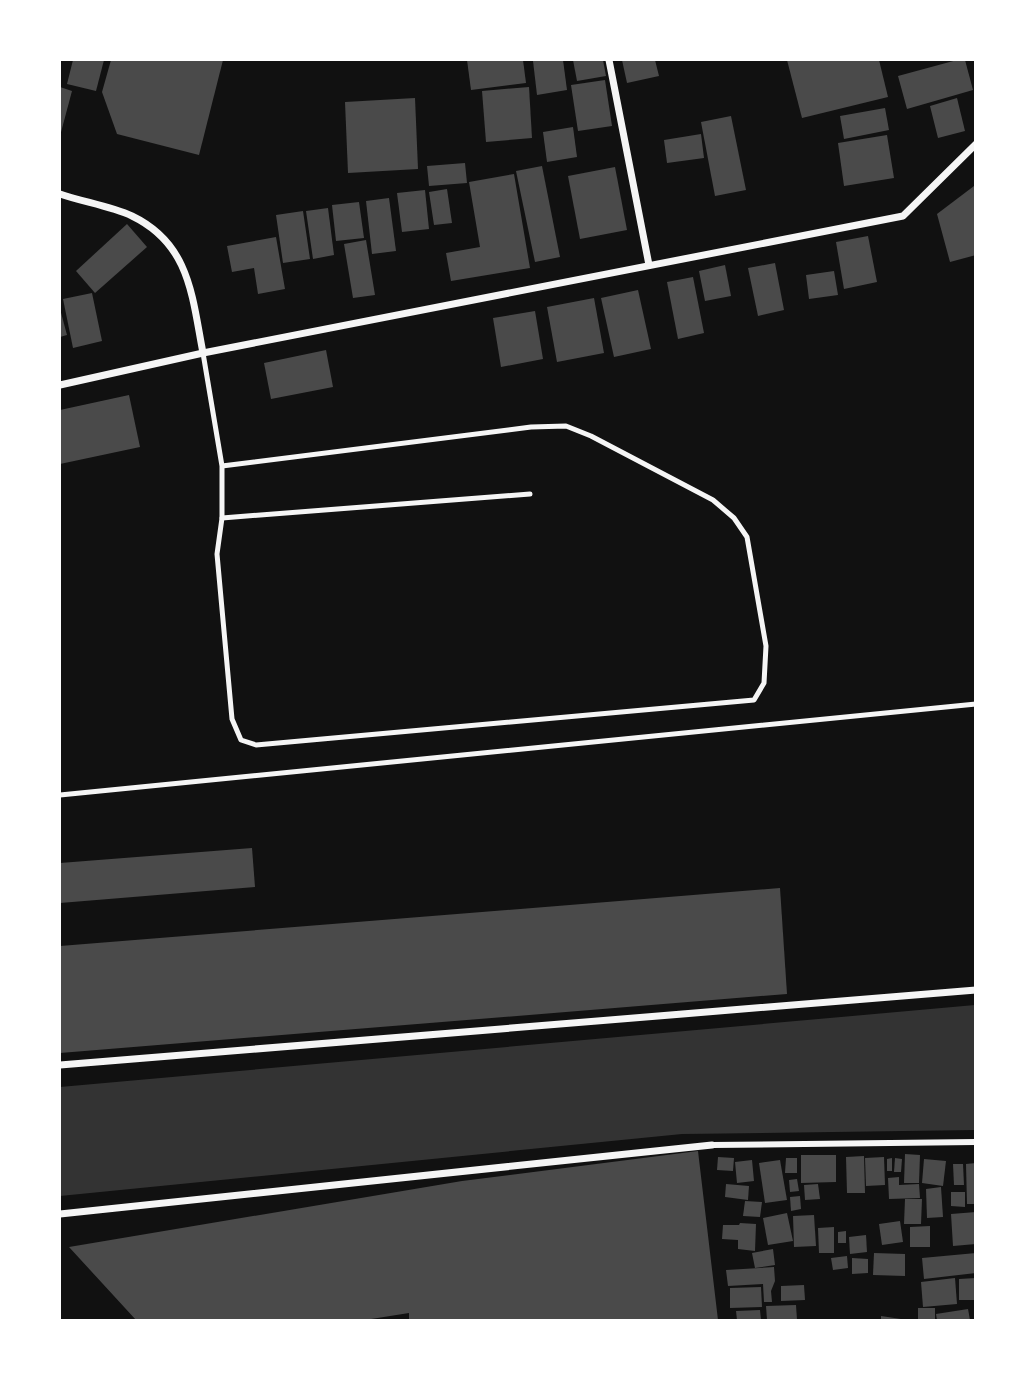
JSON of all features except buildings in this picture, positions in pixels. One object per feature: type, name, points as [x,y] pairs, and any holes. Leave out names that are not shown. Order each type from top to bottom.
[{"type":"street","points":[[610,60],[649,265]]},
{"type":"street","points":[[60,385],[203,353],[903,216],[975,144]]},
{"type":"street","points":[[60,194],[131,216],[164,237],[182,263],[203,353]]},
{"type":"street","points":[[60,1065],[975,990]]},
{"type":"street","points":[[60,1214],[712,1144],[975,1142]]},
{"type":"lane","points":[[203,353],[222,466],[222,518],[217,554],[232,719],[241,740],[256,745],[754,700],[764,683],[766,646],[747,537],[734,518],[713,500],[591,436],[566,426],[531,427],[222,466]]},
{"type":"lane","points":[[222,518],[530,494]]},
{"type":"lane","points":[[60,795],[975,704]]},
{"type":"shaded area","points":[[975,1005],[975,1130],[682,1134],[60,1196],[60,1087]]}]
